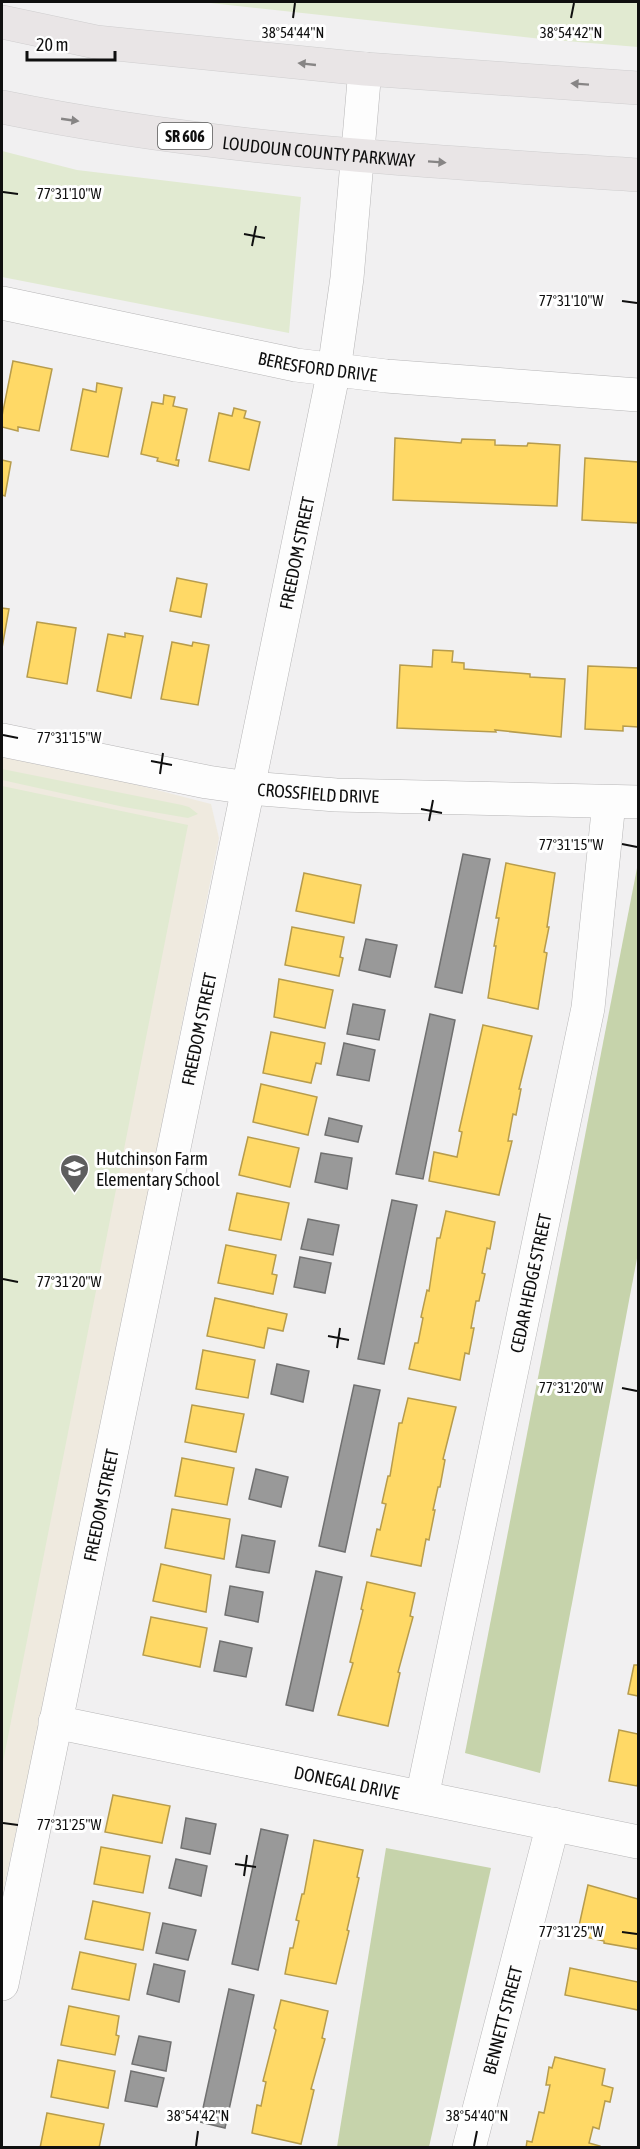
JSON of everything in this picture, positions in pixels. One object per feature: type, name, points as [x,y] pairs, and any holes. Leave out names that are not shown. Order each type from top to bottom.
[{"type":"main road","points":[[2,22],[96,42],[365,69],[639,88]]},
{"type":"main road","name":"LOUDOUN COUNTY PARKWAY","points":[[2,107],[157,132],[358,156],[639,175]]},
{"type":"street","name":"FREEDOM STREET","points":[[2,1984],[334,370],[347,278],[365,69]]},
{"type":"street","name":"BERESFORD DRIVE","points":[[2,303],[296,365],[639,395]]},
{"type":"street","name":"CROSSFIELD DRIVE","points":[[2,740],[207,782],[249,788],[336,795],[624,802]]},
{"type":"street","name":"CEDAR HEDGE STREET","points":[[422,1797],[588,1008],[624,802]]},
{"type":"street","name":"DONEGAL DRIVE","points":[[56,1722],[639,1842]]},
{"type":"street","name":"BENNETT STREET","points":[[469,2148],[553,1824]]},
{"type":"shaded area","name":"Hutchinson Farm Elementary School","points":[[2,757],[130,783],[211,804],[219,838],[77,1549],[2,1897]]},
{"type":"green space","points":[[201,2],[638,2],[638,47],[542,39]]},
{"type":"green space","points":[[2,151],[77,170],[301,197],[289,333],[2,277]]},
{"type":"green space","points":[[2,769],[182,805],[198,814],[188,818],[124,807],[2,780]]},
{"type":"green space","name":"Hutchinson Farm Elementary School","points":[[2,786],[188,825],[2,1767]]},
{"type":"green space","points":[[638,863],[638,1253],[540,1773],[465,1753]]},
{"type":"green space","points":[[386,1848],[491,1868],[429,2147],[337,2147]]},
{"type":"building: Homes","points":[[13,361],[52,369],[39,431],[18,427],[18,431],[2,427],[2,416]]},
{"type":"building: Homes","points":[[97,383],[122,388],[108,457],[71,450],[83,389],[96,392]]},
{"type":"building: Homes","points":[[164,395],[175,397],[173,406],[187,409],[176,460],[179,460],[178,466],[141,454],[152,402],[163,404]]},
{"type":"building: Homes","points":[[234,408],[246,411],[244,418],[260,422],[249,470],[209,461],[219,413],[232,416]]},
{"type":"building: Homes","points":[[395,438],[461,443],[462,439],[495,440],[495,445],[527,446],[528,443],[560,445],[557,506],[393,500]]},
{"type":"building: Homes","points":[[585,458],[638,462],[638,523],[582,520]]},
{"type":"building: Homes","points":[[2,460],[11,462],[5,496],[2,495]]},
{"type":"building: Homes","points":[[177,578],[207,584],[201,617],[170,611]]},
{"type":"building: Homes","points":[[2,608],[9,609],[2,648]]},
{"type":"building: Homes","points":[[37,622],[76,628],[67,684],[27,677]]},
{"type":"building: Homes","points":[[125,633],[143,636],[131,698],[97,691],[108,634],[125,637]]},
{"type":"building: Homes","points":[[172,642],[192,646],[193,642],[209,645],[198,705],[161,699]]},
{"type":"building: Homes","points":[[433,650],[453,651],[452,662],[464,663],[464,669],[565,679],[561,737],[495,730],[496,732],[397,728],[400,665],[432,667]]},
{"type":"building: Homes","points":[[588,666],[638,668],[638,727],[623,726],[623,731],[585,729]]},
{"type":"building: Homes","points":[[506,863],[555,873],[544,952],[547,953],[538,1009],[488,998],[499,918],[496,918]]},
{"type":"building: Homes","points":[[304,873],[361,885],[354,923],[296,911]]},
{"type":"building: Homes","points":[[292,927],[344,937],[339,976],[285,965]]},
{"type":"building: Homes","points":[[279,979],[333,990],[325,1028],[274,1017]]},
{"type":"building: Homes","points":[[483,1025],[532,1036],[519,1089],[521,1089],[516,1115],[513,1114],[508,1141],[512,1141],[499,1195],[429,1181],[434,1152],[457,1157],[462,1132],[459,1131]]},
{"type":"building: Homes","points":[[271,1032],[325,1043],[321,1064],[316,1063],[311,1083],[263,1073]]},
{"type":"building: Homes","points":[[261,1084],[317,1097],[308,1135],[253,1122]]},
{"type":"building: Homes","points":[[248,1137],[299,1148],[290,1187],[239,1175]]},
{"type":"building: Homes","points":[[237,1193],[289,1203],[281,1240],[229,1230]]},
{"type":"building: Homes","points":[[446,1211],[495,1222],[490,1249],[487,1248],[482,1273],[485,1274],[479,1301],[476,1301],[469,1354],[465,1353],[460,1380],[409,1369],[415,1343],[418,1343],[437,1238],[440,1238]]},
{"type":"building: Homes","points":[[226,1245],[276,1255],[272,1274],[277,1275],[273,1294],[218,1283]]},
{"type":"building: Homes","points":[[215,1298],[287,1314],[283,1331],[268,1328],[264,1348],[207,1336]]},
{"type":"building: Homes","points":[[203,1350],[255,1360],[248,1398],[196,1389]]},
{"type":"building: Homes","points":[[408,1398],[456,1407],[443,1459],[445,1460],[433,1510],[435,1510],[429,1540],[426,1539],[421,1566],[371,1556],[386,1504],[382,1503],[388,1476],[390,1476],[399,1423],[402,1423]]},
{"type":"building: Homes","points":[[192,1405],[244,1414],[236,1452],[185,1442]]},
{"type":"building: Homes","points":[[182,1458],[234,1468],[227,1505],[175,1496]]},
{"type":"building: Homes","points":[[172,1509],[230,1519],[224,1559],[165,1548]]},
{"type":"building: Homes","points":[[161,1564],[211,1575],[206,1612],[153,1601]]},
{"type":"building: Homes","points":[[367,1582],[415,1593],[410,1616],[413,1617],[398,1672],[400,1673],[388,1726],[338,1715],[353,1663],[350,1662],[363,1610],[361,1609]]},
{"type":"building: Homes","points":[[151,1617],[207,1628],[200,1667],[143,1655]]},
{"type":"building: Homes","points":[[634,1665],[638,1665],[638,1696],[628,1694]]},
{"type":"building: Homes","points":[[619,1730],[638,1734],[637,1786],[609,1781]]},
{"type":"building: Homes","points":[[113,1795],[170,1806],[162,1843],[105,1832]]},
{"type":"building: Homes","points":[[314,1840],[363,1850],[347,1930],[349,1931],[336,1984],[285,1974],[290,1948],[293,1948],[299,1921],[296,1920],[302,1894],[304,1894]]},
{"type":"building: Homes","points":[[101,1847],[150,1856],[143,1893],[94,1884]]},
{"type":"building: Homes","points":[[588,1885],[638,1899],[638,1949],[577,1935]]},
{"type":"building: Homes","points":[[93,1901],[150,1913],[143,1950],[85,1939]]},
{"type":"building: Homes","points":[[80,1952],[136,1964],[129,2000],[72,1989]]},
{"type":"building: Homes","points":[[570,1968],[638,1982],[638,2010],[565,1995]]},
{"type":"building: Homes","points":[[281,2000],[328,2011],[322,2038],[325,2039],[311,2089],[314,2090],[301,2144],[252,2133],[257,2105],[261,2106],[266,2082],[263,2081]]},
{"type":"building: Homes","points":[[69,2006],[119,2016],[116,2035],[119,2036],[115,2055],[61,2045]]},
{"type":"building: Homes","points":[[555,2057],[605,2069],[602,2085],[613,2088],[610,2102],[605,2101],[599,2129],[593,2127],[589,2143],[600,2146],[600,2148],[526,2148],[527,2141],[532,2142],[539,2112],[544,2113],[550,2085],[546,2085],[549,2067],[552,2068]]},
{"type":"building: Homes","points":[[58,2060],[115,2071],[108,2108],[51,2097]]},
{"type":"building: Homes","points":[[47,2113],[104,2124],[99,2148],[40,2148]]},
{"type":"building: Industry","points":[[463,854],[490,859],[462,993],[435,987]]},
{"type":"building: Industry","points":[[366,939],[397,945],[390,977],[359,970]]},
{"type":"building: Industry","points":[[353,1004],[385,1010],[379,1040],[347,1034]]},
{"type":"building: Industry","points":[[430,1014],[455,1020],[423,1179],[396,1174]]},
{"type":"building: Industry","points":[[344,1043],[375,1050],[369,1081],[337,1075]]},
{"type":"building: Industry","points":[[329,1118],[362,1126],[358,1142],[325,1135]]},
{"type":"building: Industry","points":[[321,1153],[352,1158],[347,1189],[315,1182]]},
{"type":"building: Industry","points":[[392,1200],[417,1205],[384,1364],[358,1359]]},
{"type":"building: Industry","points":[[308,1219],[339,1225],[333,1255],[301,1249]]},
{"type":"building: Industry","points":[[300,1257],[331,1263],[325,1293],[294,1287]]},
{"type":"building: Industry","points":[[277,1364],[309,1371],[303,1402],[271,1394]]},
{"type":"building: Industry","points":[[354,1385],[380,1390],[345,1552],[319,1546]]},
{"type":"building: Industry","points":[[256,1469],[288,1477],[281,1507],[249,1499]]},
{"type":"building: Industry","points":[[242,1535],[275,1541],[269,1573],[236,1567]]},
{"type":"building: Industry","points":[[316,1571],[342,1577],[313,1711],[286,1705]]},
{"type":"building: Industry","points":[[230,1586],[263,1592],[258,1622],[225,1615]]},
{"type":"building: Industry","points":[[220,1641],[252,1648],[246,1677],[214,1671]]},
{"type":"building: Industry","points":[[186,1818],[216,1824],[210,1854],[181,1848]]},
{"type":"building: Industry","points":[[261,1829],[288,1835],[258,1970],[232,1964]]},
{"type":"building: Industry","points":[[176,1859],[207,1866],[201,1896],[169,1888]]},
{"type":"building: Industry","points":[[163,1923],[196,1930],[188,1960],[156,1953]]},
{"type":"building: Industry","points":[[154,1964],[185,1971],[179,2002],[147,1994]]},
{"type":"building: Industry","points":[[229,1989],[254,1995],[225,2128],[200,2122]]},
{"type":"building: Industry","points":[[139,2036],[171,2042],[166,2071],[132,2064]]},
{"type":"building: Industry","points":[[131,2071],[164,2078],[157,2107],[125,2101]]},
{"type":"place","name":"Hutchinson Farm Elementary School","points":[[75,1194]]}]
